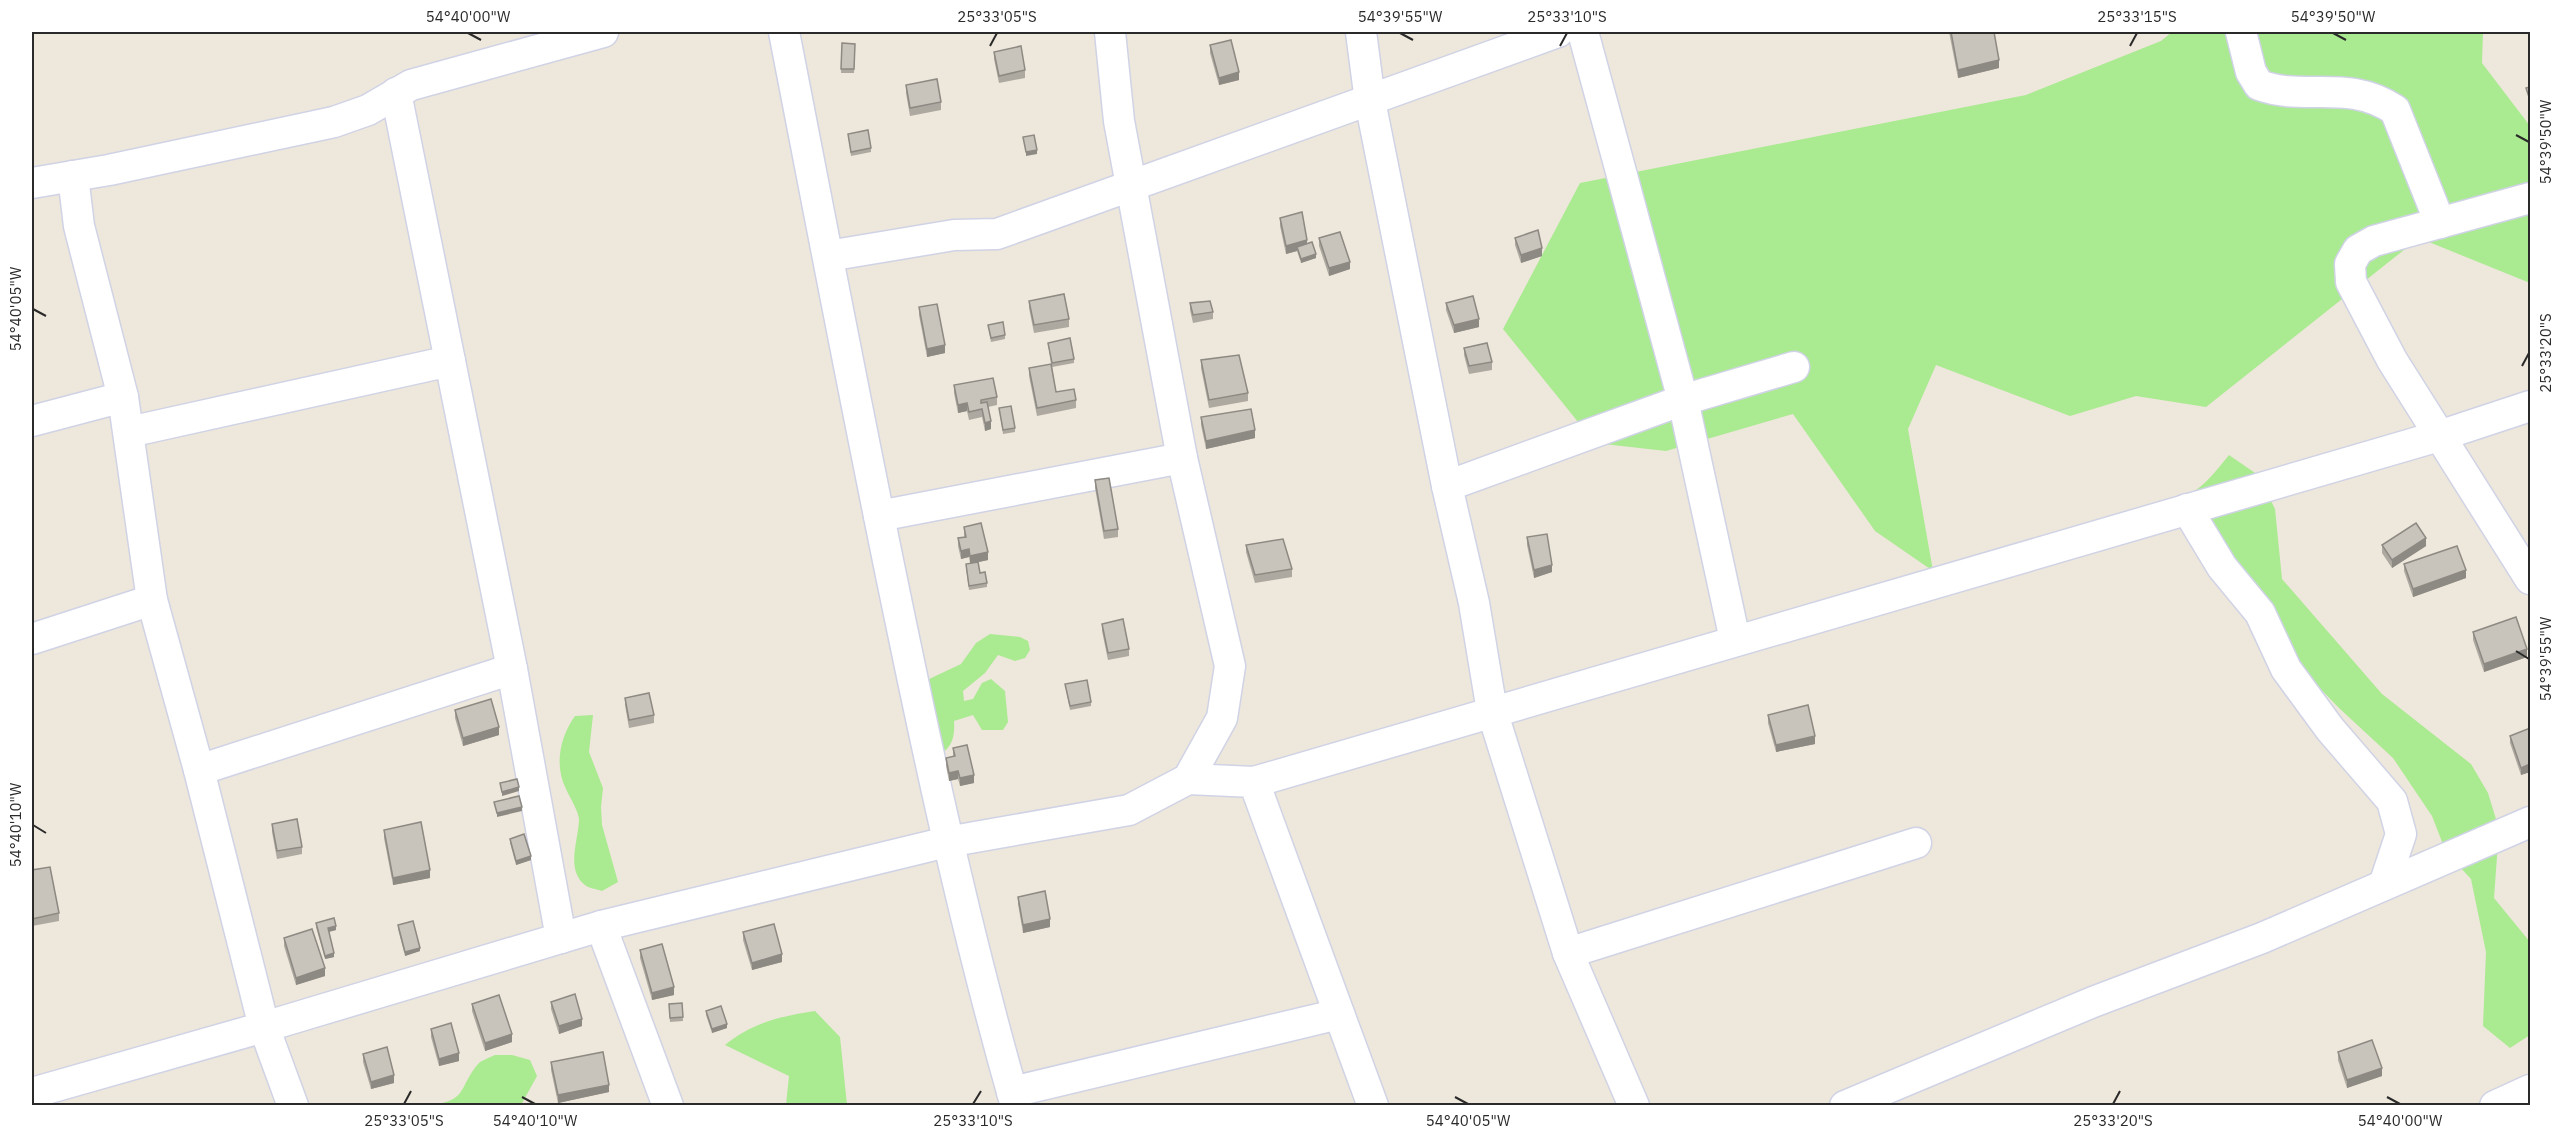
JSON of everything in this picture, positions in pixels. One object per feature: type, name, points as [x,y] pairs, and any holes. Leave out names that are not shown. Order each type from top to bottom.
[{"type":"street","points":[[32,183],[334,122],[368,110],[396,93],[429,79],[597,32]]},
{"type":"street","points":[[784,32],[879,516],[947,842],[989,1011],[1014,1099],[1339,1014]]},
{"type":"street","points":[[1110,32],[1119,121],[1182,458],[1230,666],[1222,718],[1188,779]]},
{"type":"street","points":[[1361,32],[1370,101],[1447,486],[1474,603],[1492,711],[1568,952],[1634,1106]]},
{"type":"street","points":[[828,256],[954,235],[997,234],[1558,32]]},
{"type":"street","points":[[1583,32],[1683,400],[1735,640]]},
{"type":"street","points":[[2241,32],[2251,72],[2259,85],[2272,90],[2343,91],[2383,101],[2395,110],[2440,223]]},
{"type":"street","points":[[396,93],[512,669],[561,938]]},
{"type":"street","points":[[73,176],[79,226],[123,397],[152,600],[199,770],[264,1027],[293,1106]]},
{"type":"street","points":[[2530,198],[2374,241],[2358,250],[2350,264],[2352,282],[2392,360],[2530,579]]},
{"type":"street","points":[[129,432],[450,361]]},
{"type":"street","points":[[1447,486],[1683,400],[1794,367]]},
{"type":"street","points":[[32,421],[123,397]]},
{"type":"street","points":[[32,1093],[264,1027],[601,926],[947,842],[1129,810],[1188,779],[1254,782],[2439,436],[2530,406]]},
{"type":"street","points":[[879,516],[1182,458]]},
{"type":"street","points":[[2187,509],[2222,567],[2260,613],[2286,669],[2330,729],[2392,801],[2401,834],[2384,885]]},
{"type":"street","points":[[32,639],[152,600]]},
{"type":"street","points":[[199,770],[512,669]]},
{"type":"street","points":[[1254,782],[1373,1106]]},
{"type":"street","points":[[1845,1106],[2093,1002],[2262,938],[2530,822]]},
{"type":"street","points":[[1568,952],[1916,843]]},
{"type":"street","points":[[601,926],[668,1106]]},
{"type":"street","points":[[2495,1106],[2530,1090]]},
{"type":"green space","points":[[2172,32],[2483,32],[2482,63],[2530,126],[2530,283],[2419,238],[2206,407],[2136,396],[2070,416],[1936,365],[1908,429],[1933,571],[1875,531],[1793,414],[1666,451],[1595,443],[1503,329],[1580,183],[2026,95],[2161,41]]},
{"type":"green space","points":[[2229,455],[2258,475],[2275,509],[2282,579],[2382,694],[2471,764],[2488,793],[2499,829],[2494,898],[2530,942],[2530,1035],[2510,1048],[2483,1026],[2486,952],[2471,879],[2446,852],[2432,816],[2393,758],[2339,708],[2263,630],[2211,538],[2177,528],[2153,503],[2178,499],[2197,490]]},
{"type":"green space","points":[[990,634],[1020,637],[1028,641],[1030,650],[1025,658],[1015,661],[998,655],[985,673],[963,691],[964,701],[973,699],[982,683],[991,679],[1005,691],[1008,722],[1003,730],[982,730],[973,715],[954,721],[949,747],[942,753],[927,680],[961,664],[976,643]]},
{"type":"green space","points":[[593,715],[589,752],[603,788],[602,825],[618,882],[602,891],[585,885],[576,871],[574,854],[579,819],[560,770],[560,751],[570,724],[575,716]]},
{"type":"green space","points":[[815,1011],[840,1037],[847,1105],[786,1105],[789,1076],[725,1045],[756,1026],[790,1015]]},
{"type":"green space","points":[[495,1055],[512,1055],[530,1060],[537,1076],[521,1105],[430,1105],[457,1097],[478,1064]]},
{"type":"building","points":[[1951,32],[1994,32],[1999,60],[1958,70]]},
{"type":"building","points":[[1231,40],[1239,72],[1219,78],[1210,45]]},
{"type":"building","points":[[842,43],[855,44],[854,69],[841,69]]},
{"type":"building","points":[[1021,46],[1025,70],[999,76],[994,52]]},
{"type":"building","points":[[937,79],[941,102],[910,108],[906,85]]},
{"type":"building","points":[[2530,87],[2530,100],[2526,88]]},
{"type":"building","points":[[868,130],[871,148],[851,152],[848,134]]},
{"type":"building","points":[[1034,135],[1037,150],[1026,152],[1023,137]]},
{"type":"building","points":[[1302,212],[1307,240],[1286,246],[1280,218]]},
{"type":"building","points":[[1538,230],[1542,248],[1521,255],[1515,238]]},
{"type":"building","points":[[1340,232],[1350,262],[1329,268],[1319,238]]},
{"type":"building","points":[[1312,242],[1316,254],[1301,259],[1297,247]]},
{"type":"building","points":[[1064,294],[1069,319],[1034,325],[1029,301]]},
{"type":"building","points":[[1473,296],[1479,319],[1454,325],[1446,303]]},
{"type":"building","points":[[1210,301],[1213,312],[1193,315],[1190,303]]},
{"type":"building","points":[[937,304],[945,345],[927,349],[919,307]]},
{"type":"building","points":[[1003,322],[1005,335],[991,338],[988,325]]},
{"type":"building","points":[[1070,338],[1074,359],[1052,363],[1048,343]]},
{"type":"building","points":[[1487,343],[1492,362],[1469,366],[1464,348]]},
{"type":"building","points":[[1239,355],[1248,393],[1209,400],[1201,360]]},
{"type":"building","points":[[1051,364],[1056,392],[1074,389],[1076,400],[1037,408],[1029,368]]},
{"type":"building","points":[[993,378],[997,397],[981,400],[981,403],[987,402],[991,421],[985,423],[982,409],[969,412],[967,403],[958,405],[954,385]]},
{"type":"building","points":[[1011,406],[1015,428],[1003,430],[999,408]]},
{"type":"building","points":[[1251,409],[1255,430],[1206,441],[1201,417]]},
{"type":"building","points":[[1109,478],[1118,529],[1104,531],[1095,480]]},
{"type":"building","points":[[981,523],[988,552],[970,556],[969,549],[961,551],[958,538],[966,537],[964,527]]},
{"type":"building","points":[[2416,523],[2426,538],[2392,560],[2382,545]]},
{"type":"building","points":[[1547,534],[1552,565],[1534,570],[1527,537]]},
{"type":"building","points":[[1283,539],[1292,569],[1255,575],[1246,545]]},
{"type":"building","points":[[2457,546],[2466,570],[2413,589],[2404,564]]},
{"type":"building","points":[[978,562],[980,573],[985,572],[987,583],[969,586],[966,564]]},
{"type":"building","points":[[2516,617],[2527,649],[2484,664],[2473,632]]},
{"type":"building","points":[[1123,619],[1129,649],[1108,653],[1102,624]]},
{"type":"building","points":[[1087,680],[1091,702],[1070,706],[1065,684]]},
{"type":"building","points":[[649,693],[654,715],[629,720],[625,698]]},
{"type":"building","points":[[491,699],[499,727],[463,738],[455,710]]},
{"type":"building","points":[[1808,705],[1815,736],[1776,745],[1768,715]]},
{"type":"building","points":[[2530,728],[2530,764],[2521,768],[2510,736]]},
{"type":"building","points":[[967,745],[974,775],[960,778],[958,771],[949,773],[946,758],[955,756],[953,748]]},
{"type":"building","points":[[517,779],[519,787],[502,792],[500,783]]},
{"type":"building","points":[[519,796],[522,807],[497,813],[494,802]]},
{"type":"building","points":[[297,819],[302,847],[277,851],[272,824]]},
{"type":"building","points":[[421,822],[430,870],[393,878],[384,830]]},
{"type":"building","points":[[524,834],[531,856],[516,861],[510,839]]},
{"type":"building","points":[[50,867],[59,913],[32,919],[32,870]]},
{"type":"building","points":[[1045,891],[1050,919],[1023,925],[1018,897]]},
{"type":"building","points":[[334,918],[336,926],[328,928],[334,953],[325,956],[316,923]]},
{"type":"building","points":[[413,921],[420,948],[405,952],[398,925]]},
{"type":"building","points":[[774,924],[782,954],[752,963],[743,932]]},
{"type":"building","points":[[312,929],[325,968],[296,978],[284,938]]},
{"type":"building","points":[[662,944],[674,987],[652,993],[640,950]]},
{"type":"building","points":[[575,994],[582,1019],[559,1026],[551,1002]]},
{"type":"building","points":[[499,995],[512,1034],[485,1043],[472,1004]]},
{"type":"building","points":[[682,1003],[683,1017],[670,1018],[669,1004]]},
{"type":"building","points":[[721,1006],[727,1024],[712,1029],[706,1011]]},
{"type":"building","points":[[451,1023],[459,1053],[439,1059],[431,1029]]},
{"type":"building","points":[[2372,1040],[2382,1068],[2347,1080],[2338,1052]]},
{"type":"building","points":[[387,1047],[394,1075],[371,1082],[363,1054]]},
{"type":"building","points":[[603,1052],[609,1085],[558,1095],[551,1062]]}]
